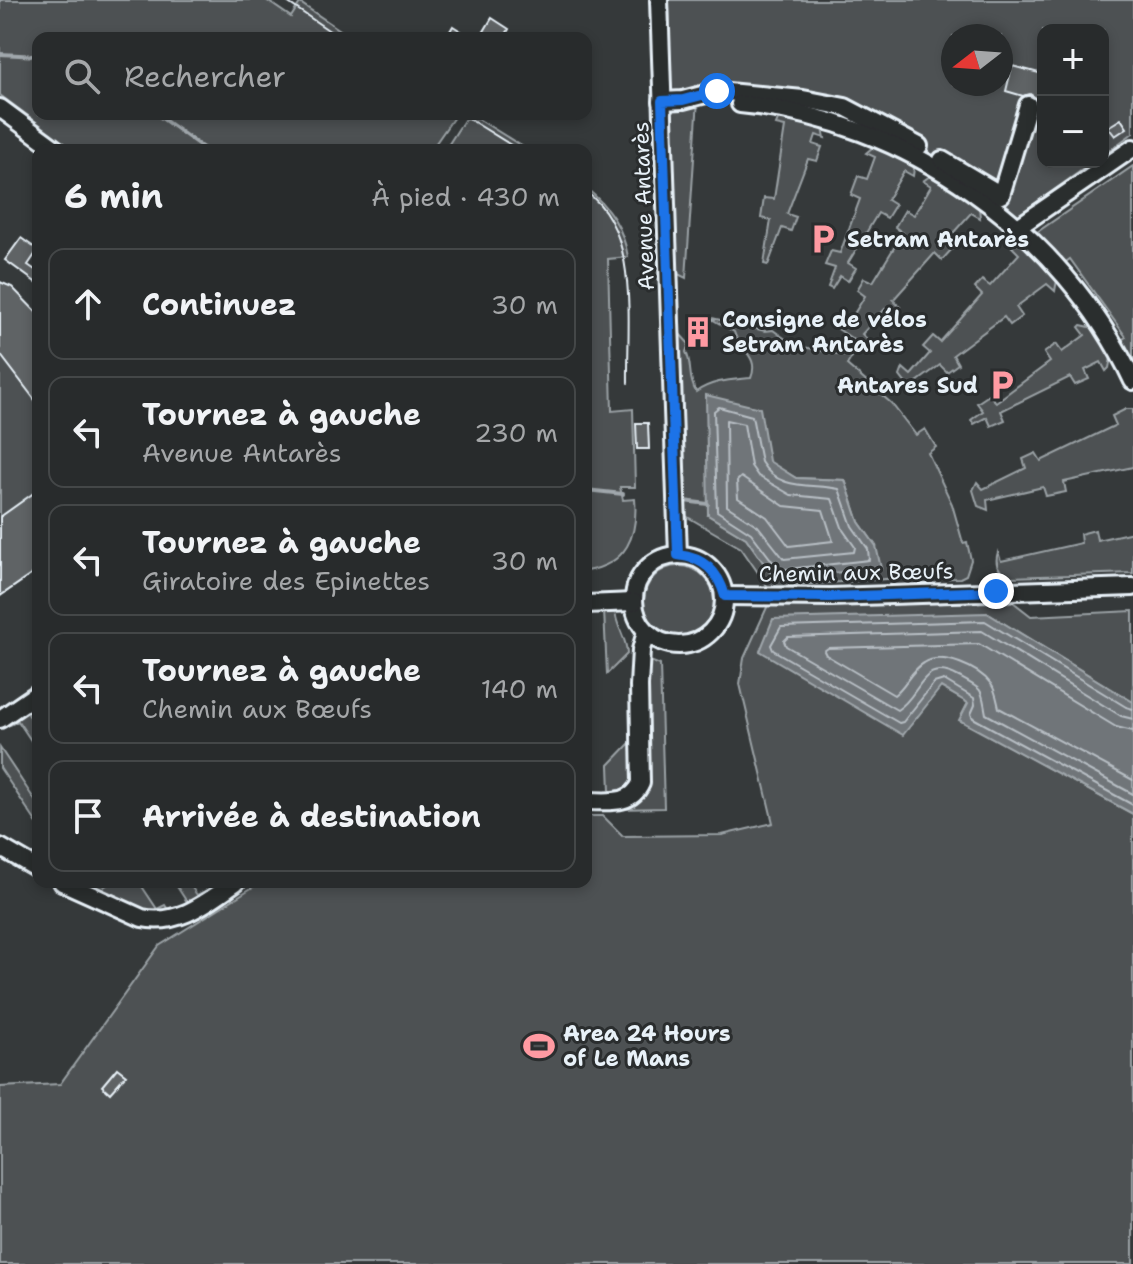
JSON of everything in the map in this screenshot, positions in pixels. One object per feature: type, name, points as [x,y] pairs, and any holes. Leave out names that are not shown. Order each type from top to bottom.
[{"type":"street","name":"Avenue Antarès","points":[[659,0],[678,555]]},
{"type":"street","points":[[662,101],[683,100],[717,91],[803,99],[845,107],[923,148],[1001,195],[1028,105]]},
{"type":"street","points":[[740,104],[825,120],[902,149],[938,169],[1018,227],[1064,274],[1112,340],[1133,381]]},
{"type":"street","points":[[0,108],[49,144]]},
{"type":"street","points":[[1018,227],[1133,148]]},
{"type":"street","points":[[678,555],[692,556],[714,571],[725,596],[719,623],[710,634],[698,642],[684,645],[670,645],[646,631],[634,602],[642,575],[652,564],[664,557],[678,555]]},
{"type":"street","name":"Chemin aux Bœufs","points":[[725,596],[831,597],[1133,587]]},
{"type":"street","points":[[592,604],[634,602]]},
{"type":"street","points":[[592,801],[623,801],[634,795],[641,783],[639,686],[641,650],[646,631]]},
{"type":"street","points":[[0,719],[32,697]]},
{"type":"street","points":[[0,847],[32,866]]},
{"type":"street","points":[[75,888],[155,921],[180,917],[226,888]]},
{"type":"shaded area","points":[[0,0],[266,0],[291,17],[300,3],[343,32],[32,32],[32,119],[0,95]]},
{"type":"shaded area","points":[[669,0],[1133,0],[1133,133],[1109,151],[1109,24],[1037,24],[1037,168],[1085,168],[1015,218],[1004,208],[1013,186],[1000,179],[997,189],[862,126],[723,94],[698,99],[686,278],[676,273]]},
{"type":"shaded area","points":[[786,117],[823,128],[825,138],[816,135],[813,144],[822,147],[817,161],[808,159],[787,214],[796,217],[791,231],[782,228],[768,265],[764,264],[771,220],[761,218],[764,198],[774,199],[785,127],[776,125],[778,120]]},
{"type":"shaded area","points":[[34,120],[452,120],[435,144],[66,144]]},
{"type":"shaded area","points":[[464,120],[480,120],[518,144],[449,144]]},
{"type":"shaded area","points":[[873,147],[911,163],[913,176],[904,171],[887,200],[895,205],[887,218],[878,213],[848,263],[856,268],[848,281],[840,276],[832,289],[828,287],[835,268],[825,265],[831,251],[840,253],[860,199],[851,195],[858,176],[867,179],[875,157],[866,153]]},
{"type":"shaded area","points":[[1133,166],[1133,357],[1127,355],[1118,342],[1126,337],[1070,259],[1062,265],[1033,235]]},
{"type":"shaded area","points":[[930,176],[979,207],[980,218],[971,213],[945,242],[952,249],[942,260],[935,253],[893,300],[900,307],[892,315],[885,309],[862,334],[869,341],[860,344],[838,329],[839,320],[847,325],[865,296],[857,290],[864,278],[873,282],[903,233],[895,227],[905,210],[914,215],[931,186],[923,181]]},
{"type":"shaded area","points":[[592,194],[614,218],[628,257],[608,259],[612,411],[633,409],[635,487],[620,487],[623,500],[635,499],[632,536],[620,555],[592,569]]},
{"type":"shaded area","points":[[1023,245],[1057,280],[1055,291],[1047,284],[1016,307],[1022,316],[1010,325],[1004,317],[953,355],[958,364],[947,372],[940,365],[917,382],[922,391],[910,389],[900,376],[903,368],[911,375],[930,353],[923,347],[933,336],[940,342],[982,295],[975,288],[982,280],[990,286],[1019,254],[1012,247]]},
{"type":"shaded area","points":[[0,282],[32,309],[32,574],[0,596]]},
{"type":"shaded area","points":[[708,317],[765,331],[773,330],[794,345],[852,357],[847,365],[891,403],[916,435],[925,429],[936,447],[928,453],[952,504],[963,543],[967,542],[971,560],[966,575],[960,578],[886,579],[768,587],[741,548],[686,516],[679,333],[689,344],[686,352],[696,392],[716,383],[751,378],[753,364],[734,332]],"holes":[[[769,462],[796,478],[845,480],[859,522],[876,546],[775,579],[746,538],[708,515]]]},
{"type":"shaded area","points":[[1079,327],[1094,328],[1111,358],[1106,371],[1101,362],[1085,370],[1089,379],[1075,385],[1070,377],[1001,411],[1005,420],[991,426],[987,417],[974,424],[971,420],[983,411],[977,403],[989,395],[996,402],[1050,362],[1044,353],[1056,344],[1062,352],[1085,335]]},
{"type":"shaded area","points":[[1133,409],[1133,467],[1064,482],[1066,492],[1046,496],[1043,487],[987,500],[988,510],[978,506],[973,490],[977,482],[983,489],[1026,468],[1023,459],[1036,453],[1041,461],[1116,425],[1112,416]]},
{"type":"shaded area","points":[[1095,530],[1097,540],[1133,532],[1133,573],[1010,577],[998,567],[998,552],[1001,561],[1081,543],[1080,534]]},
{"type":"shaded area","points":[[679,566],[698,572],[708,582],[714,601],[708,620],[698,630],[679,636],[660,630],[650,620],[644,601],[650,582],[660,572]]},
{"type":"shaded area","name":"Area 24 Hours of Le Mans","points":[[1013,602],[1031,616],[1133,611],[1133,702],[987,613],[940,687],[968,703],[960,720],[1133,814],[1133,1264],[0,1264],[0,1087],[60,1084],[159,946],[251,888],[592,888],[592,816],[603,816],[623,836],[722,835],[773,823],[740,684],[744,658],[768,605]]},
{"type":"shaded area","points":[[604,610],[615,611],[627,654],[607,674]]},
{"type":"shaded area","points":[[650,661],[660,665],[664,808],[618,809],[638,799],[650,781],[645,670]]},
{"type":"shaded area","points":[[31,704],[32,711],[28,714],[32,720],[32,742],[18,721],[10,725],[6,720]]},
{"type":"shaded area","points":[[636,742],[633,788],[614,796],[610,791],[609,765],[630,743]]},
{"type":"shaded area","points":[[0,748],[32,796],[32,816],[0,768]]},
{"type":"shaded area","points":[[90,888],[143,888],[157,909],[165,905],[170,913],[144,912]]},
{"type":"shaded area","points":[[178,888],[192,888],[197,895],[205,891],[207,894],[188,906],[180,907],[187,902]]},
{"type":"water","points":[[706,395],[760,408],[769,461],[796,478],[845,480],[859,522],[876,546],[881,568],[775,579],[746,538],[708,515]]},
{"type":"water","points":[[987,613],[1133,702],[1133,814],[959,720],[968,703],[941,687],[903,735],[760,651],[773,619]]},
{"type":"building","points":[[492,18],[509,29],[507,32],[484,32]]},
{"type":"building","points":[[1013,66],[1037,72],[1037,99],[1030,94],[1013,93]]},
{"type":"building","points":[[1121,119],[1127,128],[1115,136],[1109,126]]},
{"type":"building","points":[[21,238],[32,246],[32,259],[28,265],[32,268],[32,280],[5,260]]},
{"type":"building","points":[[0,282],[12,287],[32,308],[32,396],[0,354]]},
{"type":"building","points":[[636,423],[648,423],[649,449],[637,449]]},
{"type":"building","points":[[32,494],[32,574],[0,596],[0,517]]},
{"type":"building","points":[[117,1068],[126,1075],[110,1093],[102,1086]]},
{"type":"waterway","points":[[0,54],[32,56]]},
{"type":"waterway","points":[[164,120],[198,144]]},
{"type":"waterway","points":[[592,491],[623,494]]},
{"type":"waterway","points":[[684,501],[708,504]]},
{"type":"tram line","points":[[284,0],[331,32]]},
{"type":"tram line","points":[[471,120],[509,144]]},
{"type":"tram line","points":[[592,198],[603,209],[615,230],[623,254],[629,307],[628,383]]},
{"type":"place","name":"Setram Antarès","points":[[823,239]]},
{"type":"place","name":"Consigne de vélos Setram Antarès","points":[[698,332]]},
{"type":"place","name":"Antares Sud","points":[[1002,385]]},
{"type":"place","name":"Area 24 Hours of Le Mans","points":[[539,1046]]},
{"type":"route","points":[[717,91],[683,100],[662,101],[678,555],[692,556],[704,562],[714,571],[725,596],[831,597],[996,591]]}]
